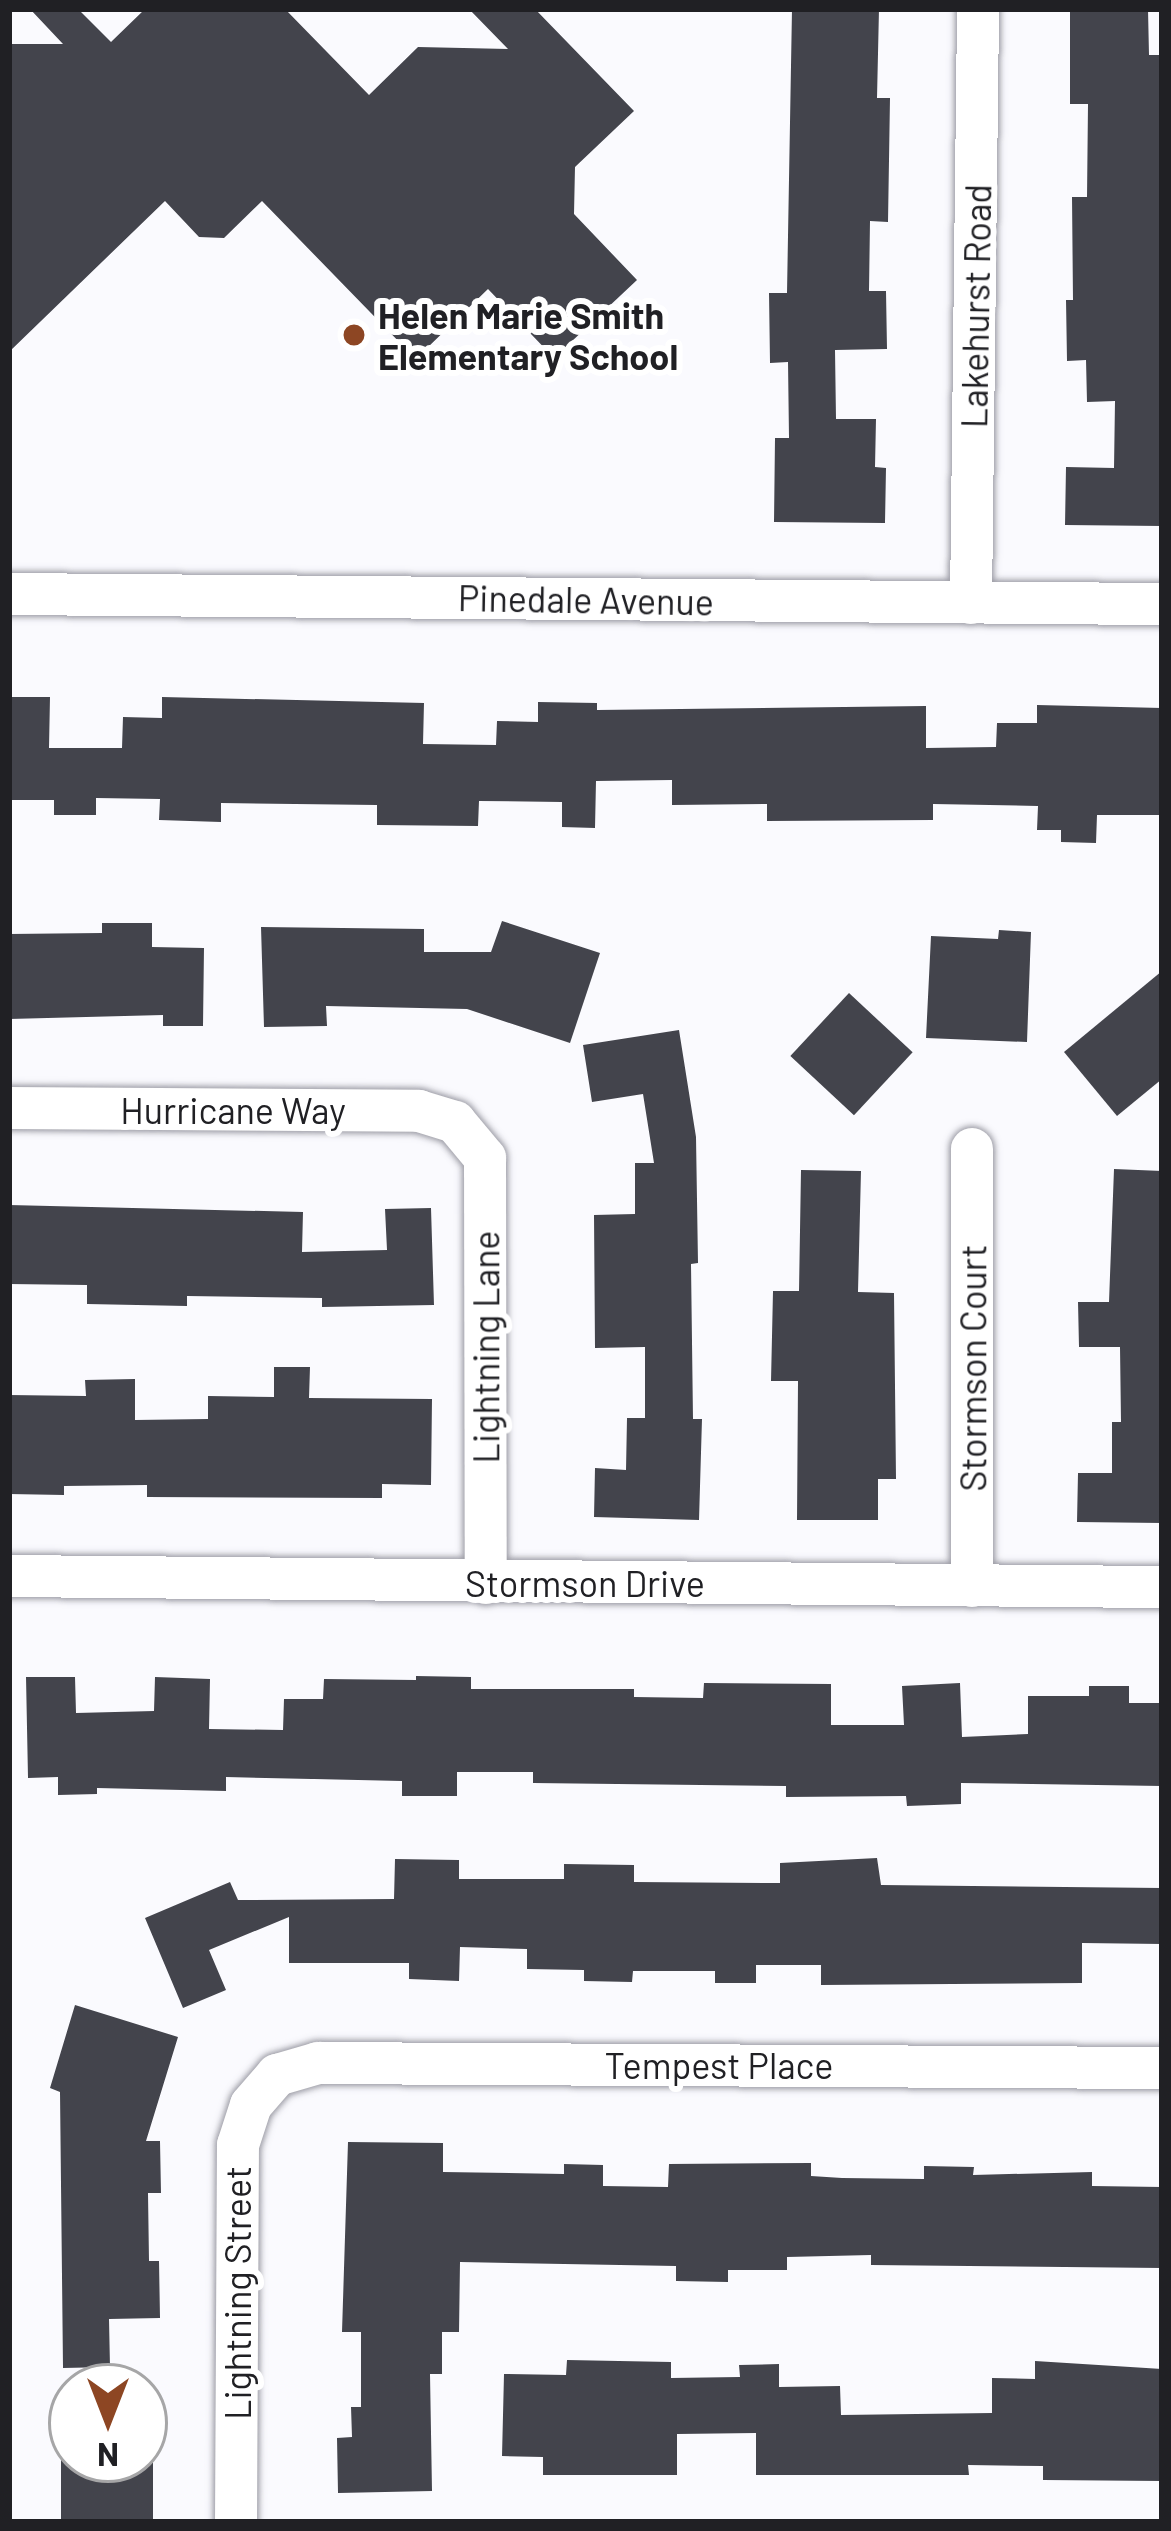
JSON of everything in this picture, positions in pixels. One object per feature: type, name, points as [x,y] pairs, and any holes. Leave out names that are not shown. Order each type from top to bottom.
[{"type":"street","name":"Lakehurst Road","points":[[971,603],[978,9]]},
{"type":"street","name":"Pinedale Avenue","points":[[9,594],[1162,604]]},
{"type":"street","name":"Hurricane Way","points":[[9,1108],[418,1111],[455,1122]]},
{"type":"street","name":"Lightning Lane","points":[[455,1122],[484,1158],[486,1583]]},
{"type":"street","name":"Stormson Court","points":[[972,1149],[972,1586]]},
{"type":"street","name":"Stormson Drive","points":[[9,1576],[1162,1587]]},
{"type":"street","name":"Tempest Place","points":[[277,2075],[318,2062],[1162,2068]]},
{"type":"street","name":"Lightning Street","points":[[236,2522],[238,2145],[251,2105],[277,2075]]},
{"type":"building","points":[[30,9],[78,9],[111,42],[145,9],[285,9],[369,95],[418,47],[508,49],[469,9],[535,9],[634,111],[575,167],[574,214],[637,280],[554,358],[488,289],[426,349],[406,349],[262,201],[224,238],[199,237],[165,201],[9,352],[9,44],[63,44]]},
{"type":"building","points":[[792,9],[879,9],[877,98],[890,98],[888,222],[870,221],[869,291],[886,291],[887,349],[835,350],[836,419],[876,419],[875,467],[886,468],[885,523],[774,522],[775,438],[789,438],[788,362],[770,363],[769,293],[787,293]]},
{"type":"building","points":[[1070,9],[1148,9],[1149,55],[1162,55],[1162,526],[1065,525],[1066,467],[1114,468],[1115,401],[1087,402],[1086,360],[1067,361],[1066,300],[1073,300],[1072,197],[1087,197],[1088,104],[1070,104]]},
{"type":"building","points":[[9,697],[50,697],[49,748],[122,748],[123,717],[162,718],[162,697],[424,703],[423,744],[496,745],[497,721],[538,722],[538,702],[597,703],[597,710],[926,706],[926,748],[996,747],[997,723],[1037,723],[1037,705],[1162,708],[1162,815],[1097,815],[1096,843],[1061,842],[1061,830],[1037,830],[1038,806],[933,804],[933,820],[767,821],[767,804],[672,805],[672,780],[596,781],[595,828],[562,827],[562,802],[479,801],[478,826],[377,825],[377,805],[221,803],[221,822],[159,820],[160,799],[96,798],[96,815],[54,815],[54,800],[9,800]]},
{"type":"building","points":[[502,921],[600,953],[570,1043],[467,1009],[326,1006],[327,1026],[264,1027],[261,927],[424,929],[424,952],[491,952]]},
{"type":"building","points":[[102,923],[152,923],[152,947],[204,948],[203,1026],[163,1026],[163,1015],[9,1019],[9,934],[102,933]]},
{"type":"building","points":[[999,930],[1031,932],[1027,1042],[926,1038],[931,936],[998,939]]},
{"type":"building","points":[[1162,971],[1162,1079],[1117,1116],[1064,1052]]},
{"type":"building","points":[[849,993],[913,1052],[854,1115],[790,1056]]},
{"type":"building","points":[[679,1030],[696,1137],[698,1263],[691,1264],[693,1419],[702,1419],[699,1520],[594,1517],[595,1468],[626,1470],[627,1418],[645,1418],[645,1347],[595,1348],[594,1215],[635,1214],[635,1163],[654,1163],[643,1094],[592,1102],[583,1045]]},
{"type":"building","points":[[1114,1169],[1162,1171],[1162,1523],[1077,1522],[1078,1473],[1112,1473],[1112,1422],[1121,1422],[1120,1347],[1079,1347],[1078,1302],[1109,1302]]},
{"type":"building","points":[[801,1170],[861,1171],[858,1292],[894,1293],[896,1479],[878,1479],[878,1520],[797,1520],[798,1381],[771,1381],[773,1291],[799,1291]]},
{"type":"building","points":[[9,1205],[303,1212],[302,1252],[387,1250],[385,1209],[431,1208],[434,1305],[322,1307],[322,1298],[187,1296],[187,1306],[87,1304],[87,1285],[9,1284]]},
{"type":"building","points":[[274,1367],[310,1367],[309,1398],[432,1399],[431,1485],[382,1484],[382,1498],[147,1497],[147,1485],[64,1486],[64,1495],[9,1494],[9,1395],[86,1396],[85,1380],[135,1379],[135,1420],[208,1419],[208,1396],[274,1397]]},
{"type":"building","points":[[416,1676],[471,1677],[471,1689],[634,1689],[634,1697],[703,1698],[704,1683],[831,1684],[831,1725],[904,1725],[902,1686],[960,1683],[962,1737],[1028,1734],[1028,1696],[1089,1696],[1089,1686],[1129,1686],[1129,1703],[1162,1703],[1162,1786],[961,1783],[961,1804],[907,1806],[906,1796],[786,1797],[786,1786],[533,1783],[533,1772],[457,1772],[457,1796],[402,1796],[402,1781],[226,1777],[226,1791],[97,1788],[97,1794],[58,1795],[58,1777],[28,1778],[26,1677],[75,1677],[76,1713],[154,1711],[155,1677],[210,1679],[209,1729],[283,1730],[284,1699],[323,1699],[324,1679],[416,1680]]},
{"type":"building","points":[[877,1858],[881,1885],[1162,1888],[1162,1944],[1082,1943],[1082,1983],[821,1985],[821,1965],[756,1965],[756,1983],[715,1983],[715,1971],[633,1971],[632,1982],[584,1981],[584,1970],[527,1969],[527,1949],[460,1947],[459,1981],[409,1979],[409,1963],[289,1963],[289,1917],[209,1950],[226,1990],[183,2008],[145,1918],[230,1882],[238,1900],[394,1899],[395,1859],[459,1860],[459,1879],[564,1879],[564,1864],[634,1865],[634,1882],[780,1883],[780,1863]]},
{"type":"building","points":[[75,2005],[178,2037],[146,2141],[160,2141],[161,2193],[148,2193],[149,2261],[159,2261],[160,2318],[109,2319],[110,2363],[63,2363],[60,2092],[50,2088]]},
{"type":"building","points":[[348,2142],[443,2143],[443,2172],[564,2174],[564,2164],[603,2165],[603,2186],[668,2187],[669,2164],[811,2163],[811,2176],[842,2178],[924,2179],[924,2166],[974,2167],[973,2175],[1092,2172],[1092,2186],[1162,2187],[1162,2268],[871,2265],[871,2255],[787,2257],[787,2270],[728,2270],[728,2282],[676,2281],[676,2266],[460,2262],[459,2332],[442,2332],[442,2374],[430,2374],[432,2491],[338,2493],[337,2438],[352,2437],[351,2407],[361,2407],[361,2332],[342,2332]]},
{"type":"building","points":[[567,2360],[671,2362],[671,2378],[740,2377],[739,2365],[779,2364],[779,2387],[840,2386],[841,2415],[992,2413],[992,2378],[1035,2379],[1035,2361],[1162,2369],[1162,2481],[1043,2480],[1043,2466],[968,2465],[969,2475],[756,2475],[756,2433],[677,2434],[677,2475],[543,2475],[543,2457],[502,2456],[504,2374],[566,2375]]},
{"type":"building","points":[[61,2483],[153,2483],[153,2522],[61,2522]]},
{"type":"place","name":"Helen Marie Smith Elementary School","points":[[354,335]]}]
